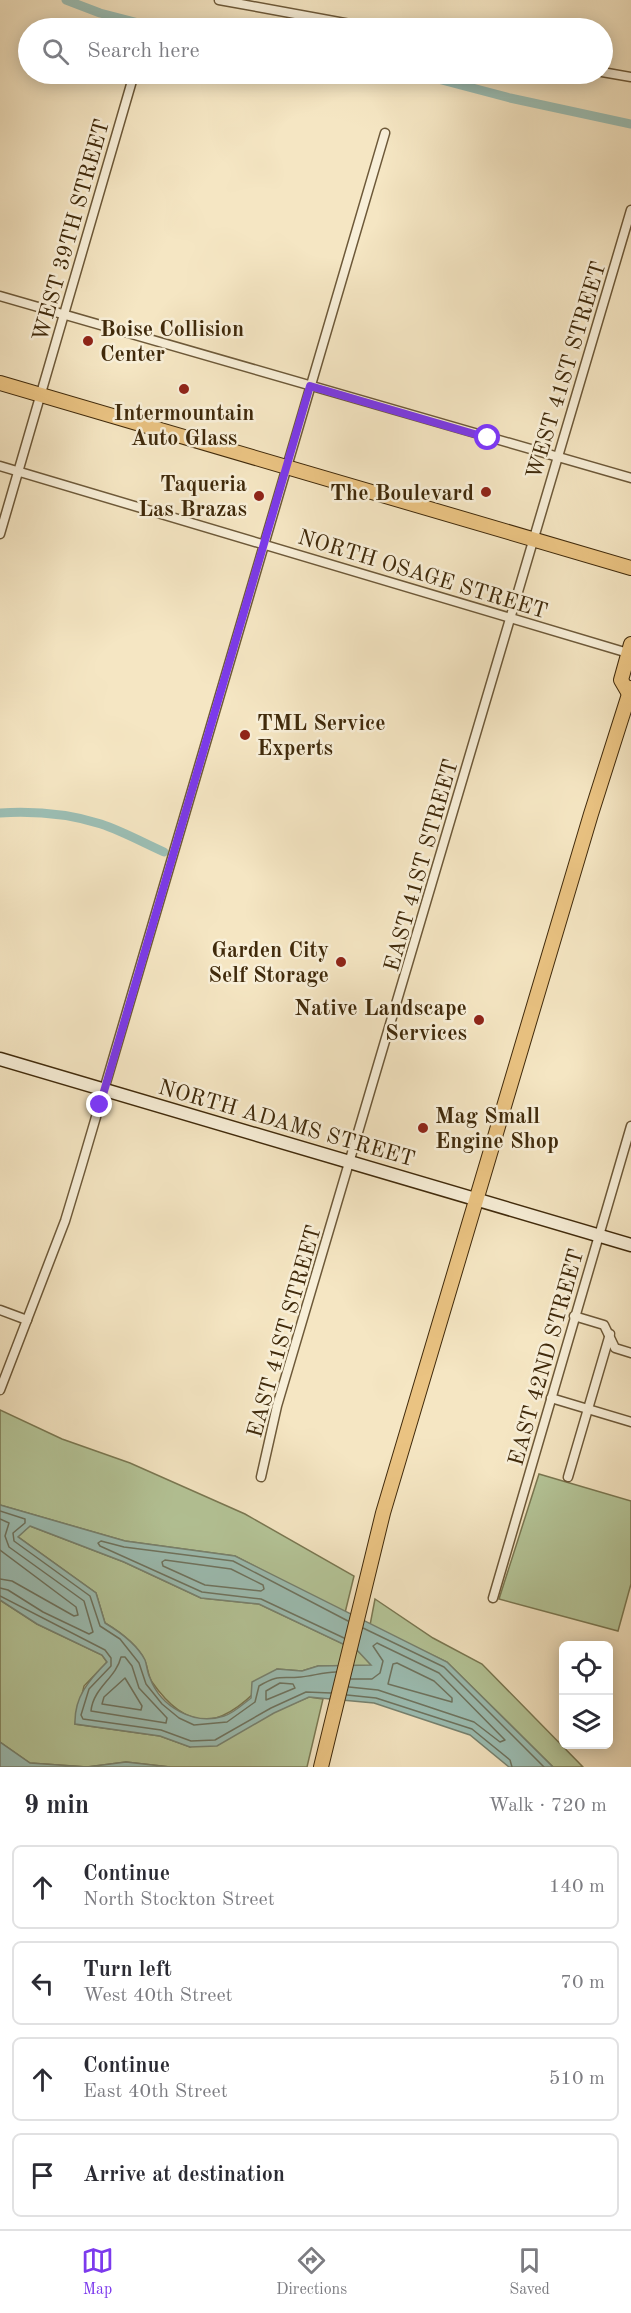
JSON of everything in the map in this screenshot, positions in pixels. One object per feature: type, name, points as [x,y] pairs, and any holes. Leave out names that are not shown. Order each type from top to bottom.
[{"type":"main road","points":[[0,383],[631,568]]},
{"type":"main road","points":[[321,1767],[383,1513],[630,690],[621,680],[630,649]]},
{"type":"street","points":[[219,0],[317,18]]},
{"type":"street","points":[[613,74],[631,77]]},
{"type":"street","name":"WEST 39TH STREET","points":[[0,534],[131,84]]},
{"type":"street","points":[[0,1390],[65,1221],[385,133]]},
{"type":"street","name":"WEST 41ST STREET","points":[[534,540],[631,210]]},
{"type":"street","points":[[0,296],[631,478]]},
{"type":"street","name":"NORTH OSAGE STREET","points":[[0,466],[505,614],[511,620],[630,649]]},
{"type":"street","name":"EAST 41ST STREET","points":[[261,1477],[277,1406],[351,1163],[534,540]]},
{"type":"street","name":"NORTH ADAMS STREET","points":[[0,1059],[631,1245]]},
{"type":"street","name":"EAST 42ND STREET","points":[[493,1598],[631,1126]]},
{"type":"street","points":[[0,1310],[27,1320]]},
{"type":"street","points":[[574,1316],[604,1325],[615,1348],[631,1353]]},
{"type":"street","points":[[568,1477],[609,1334]]},
{"type":"street","points":[[551,1398],[631,1422]]},
{"type":"green space","points":[[0,1410],[62,1439],[130,1463],[245,1514],[354,1576],[345,1613],[235,1556],[125,1541],[0,1505]]},
{"type":"green space","points":[[539,1474],[631,1501],[631,1584],[618,1631],[499,1599]]},
{"type":"green space","points":[[30,1526],[124,1562],[201,1598],[259,1604],[358,1651],[372,1666],[318,1666],[302,1671],[277,1669],[246,1700],[231,1711],[216,1718],[201,1719],[185,1714],[169,1702],[152,1682],[145,1661],[133,1644],[105,1623],[96,1593],[17,1536]]},
{"type":"green space","points":[[375,1599],[433,1638],[482,1664],[559,1743],[559,1749],[565,1749],[583,1767],[553,1767],[447,1662],[370,1625]]},
{"type":"green space","points":[[0,1600],[37,1624],[102,1655],[107,1662],[84,1686],[75,1724],[160,1736],[190,1747],[309,1697],[323,1699],[307,1767],[170,1767],[126,1762],[87,1767],[30,1763],[0,1742]]},
{"type":"water","points":[[0,1505],[125,1541],[235,1556],[447,1662],[553,1767],[509,1767],[470,1735],[374,1703],[309,1697],[274,1713],[217,1746],[190,1747],[160,1736],[75,1724],[75,1714],[80,1697],[94,1675],[107,1662],[102,1655],[37,1624],[0,1600]],"holes":[[[30,1526],[124,1562],[201,1598],[259,1604],[358,1651],[371,1665],[318,1666],[302,1671],[277,1669],[252,1682],[251,1698],[231,1713],[213,1718],[201,1718],[180,1712],[162,1698],[155,1688],[145,1660],[133,1644],[105,1623],[96,1593],[18,1537]]]},
{"type":"water","points":[[0,1742],[30,1763],[87,1767],[0,1767]]},
{"type":"water","points":[[126,1762],[170,1767],[87,1767]]},
{"type":"waterway","points":[[66,0],[119,18]]},
{"type":"waterway","points":[[457,84],[631,124]]},
{"type":"waterway","points":[[0,813],[51,814],[89,821],[117,830],[164,852]]},
{"type":"place","name":"Boise Collision Center","points":[[88,341]]},
{"type":"place","name":"Intermountain Auto Glass","points":[[184,389]]},
{"type":"place","name":"The Boulevard","points":[[486,492]]},
{"type":"place","name":"Taqueria Las Brazas","points":[[259,496]]},
{"type":"place","name":"TML Service Experts","points":[[245,735]]},
{"type":"place","name":"Garden City Self Storage","points":[[341,962]]},
{"type":"place","name":"Native Landscape Services","points":[[479,1020]]},
{"type":"place","name":"Mag Small Engine Shop","points":[[423,1128]]},
{"type":"route","points":[[100,1105],[310,386],[488,438]]}]
